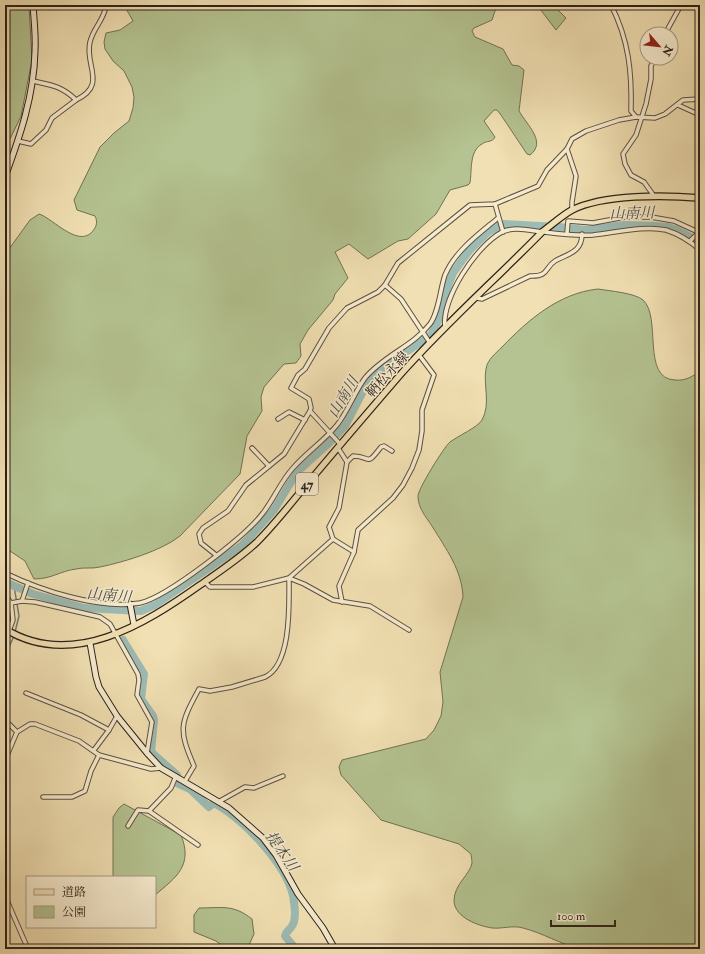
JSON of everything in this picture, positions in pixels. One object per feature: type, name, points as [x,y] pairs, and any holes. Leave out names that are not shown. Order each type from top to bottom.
[{"type":"main road","name":"鞆松永線","points":[[8,631],[49,644],[62,645],[90,643],[116,634],[158,614],[205,582],[256,542],[338,445],[430,342],[557,220],[572,210],[591,203],[607,200],[654,197],[700,198]]},
{"type":"street","points":[[5,177],[25,121],[33,81],[36,51],[33,5]]},
{"type":"street","points":[[18,140],[31,144],[46,130],[52,118],[76,100],[84,96],[93,83],[89,43],[92,33],[106,12],[106,5]]},
{"type":"street","points":[[610,5],[625,43],[631,78],[631,111],[636,117]]},
{"type":"street","points":[[669,26],[681,5]]},
{"type":"street","points":[[651,66],[651,79],[646,104],[634,141],[623,154],[625,164],[631,175],[644,182],[654,197]]},
{"type":"street","points":[[33,81],[57,86],[67,91],[76,100]]},
{"type":"street","points":[[216,555],[202,543],[200,534],[203,528],[228,511],[242,489],[284,454],[311,408],[309,399],[291,388],[291,386],[304,369],[329,328],[347,308],[378,292],[386,285],[398,263],[470,205],[495,204],[538,186],[547,170],[567,149],[572,139],[586,131],[619,120],[636,117],[655,118],[665,114],[683,100],[700,99]]},
{"type":"street","points":[[678,105],[700,115]]},
{"type":"street","points":[[567,149],[576,176],[572,210]]},
{"type":"street","points":[[495,204],[502,231]]},
{"type":"street","points":[[567,232],[568,221],[593,223],[625,217],[651,217],[674,221],[698,232],[691,241]]},
{"type":"street","points":[[5,573],[28,585],[76,598],[130,605],[148,600],[173,586],[246,532],[263,514],[291,470],[302,458],[330,435],[362,383],[374,369],[422,333],[432,322],[445,276],[454,260],[470,242],[498,219]]},
{"type":"street","points":[[445,329],[444,321],[459,279],[476,256],[502,231],[544,231],[582,234],[649,229],[665,230],[691,241],[700,250]]},
{"type":"street","points":[[477,298],[482,299],[530,276],[536,276],[548,270],[554,262],[573,254],[582,238],[582,234]]},
{"type":"street","points":[[386,285],[401,299],[422,333],[430,342]]},
{"type":"street","points":[[342,602],[339,586],[354,552],[358,530],[381,509],[403,485],[419,450],[422,431],[422,410],[434,375],[419,356]]},
{"type":"street","points":[[310,411],[338,445],[347,462]]},
{"type":"street","points":[[278,419],[289,412],[305,420]]},
{"type":"street","points":[[354,552],[333,539],[329,527],[339,508],[347,462],[353,456],[371,460],[381,447],[384,446],[392,451]]},
{"type":"street","points":[[252,448],[269,466]]},
{"type":"street","points":[[205,582],[210,587],[253,587],[289,578],[333,539]]},
{"type":"street","points":[[289,578],[304,584],[333,600],[370,606],[409,630]]},
{"type":"street","points":[[185,781],[194,766],[183,740],[183,728],[185,719],[199,689],[210,691],[232,687],[265,677],[269,675],[283,656],[289,611],[289,578]]},
{"type":"street","points":[[5,642],[18,601],[28,585]]},
{"type":"street","points":[[5,595],[18,601],[35,602],[100,617],[110,624],[138,674],[139,680],[137,695],[152,722],[147,753]]},
{"type":"street","points":[[130,605],[134,625]]},
{"type":"street","points":[[90,643],[99,687],[117,716],[161,768],[220,801],[263,838],[276,855],[298,894],[331,940],[335,949]]},
{"type":"street","points":[[26,693],[81,715],[110,730]]},
{"type":"street","points":[[94,750],[110,730],[117,716]]},
{"type":"street","points":[[5,720],[17,732]]},
{"type":"street","points":[[5,760],[17,732],[30,724],[35,724],[79,741],[94,750],[99,755],[151,769],[161,768]]},
{"type":"street","points":[[43,797],[72,798],[85,791],[91,771],[99,755]]},
{"type":"street","points":[[149,811],[171,788],[176,776]]},
{"type":"street","points":[[220,801],[244,787],[254,788],[283,776]]},
{"type":"street","points":[[128,826],[138,810],[149,811],[198,845]]},
{"type":"street","points":[[5,896],[28,949]]},
{"type":"green space","points":[[5,5],[29,5],[32,60],[21,116],[10,139],[5,141]]},
{"type":"green space","points":[[124,5],[497,5],[492,20],[474,28],[472,31],[475,37],[503,49],[512,65],[519,66],[524,70],[519,111],[534,133],[537,145],[535,150],[530,155],[527,154],[501,115],[497,110],[494,110],[484,121],[495,137],[492,140],[482,144],[475,151],[472,162],[470,183],[468,185],[450,190],[436,214],[408,239],[398,241],[368,259],[349,244],[335,252],[348,278],[335,294],[333,300],[308,330],[300,344],[301,356],[296,363],[284,364],[264,387],[261,397],[262,411],[247,436],[240,474],[180,536],[153,551],[131,559],[100,567],[79,568],[46,578],[34,579],[25,561],[10,551],[5,543],[5,248],[9,249],[30,220],[39,214],[67,232],[75,235],[82,236],[89,234],[95,228],[95,216],[77,210],[74,200],[100,147],[129,121],[133,108],[134,97],[132,87],[124,71],[113,61],[105,49],[104,42],[106,33],[120,30],[133,21]]},
{"type":"green space","points":[[537,5],[553,5],[566,18],[556,30]]},
{"type":"green space","points":[[598,289],[628,294],[643,300],[648,308],[651,320],[655,359],[658,369],[665,377],[675,380],[682,380],[691,377],[700,371],[700,949],[580,949],[523,928],[492,928],[468,920],[455,907],[454,901],[459,885],[471,867],[471,854],[459,844],[381,820],[341,775],[339,767],[342,760],[426,739],[434,730],[441,716],[443,702],[440,672],[463,597],[460,578],[448,551],[421,508],[418,500],[419,492],[447,445],[476,426],[482,420],[486,408],[485,375],[488,363],[492,357],[522,327],[545,309],[570,296]]},
{"type":"green space","points":[[124,804],[181,835],[185,854],[181,870],[156,894],[156,876],[113,876],[113,817],[119,808]]},
{"type":"green space","points":[[199,908],[233,909],[252,919],[254,934],[249,945],[239,949],[227,949],[216,941],[194,932],[194,915]]},
{"type":"waterway","name":"山南川","points":[[5,582],[33,594],[84,608],[141,611],[155,605],[241,546],[274,510],[297,472],[329,443],[345,426],[368,382],[383,368],[431,335],[440,317],[446,291],[453,273],[469,251],[488,232],[503,224],[585,230],[625,225],[668,227],[700,242]]},
{"type":"waterway","points":[[14,586],[19,616],[15,632]]},
{"type":"waterway","points":[[5,656],[14,636]]},
{"type":"waterway","name":"提木川","points":[[123,640],[144,674],[141,699],[153,716],[154,720],[151,752],[177,775]]},
{"type":"waterway","name":"提木川","points":[[178,782],[177,783],[190,789],[209,807],[214,803],[226,810],[264,845],[275,860],[291,889],[295,918],[285,936],[296,949]]}]
